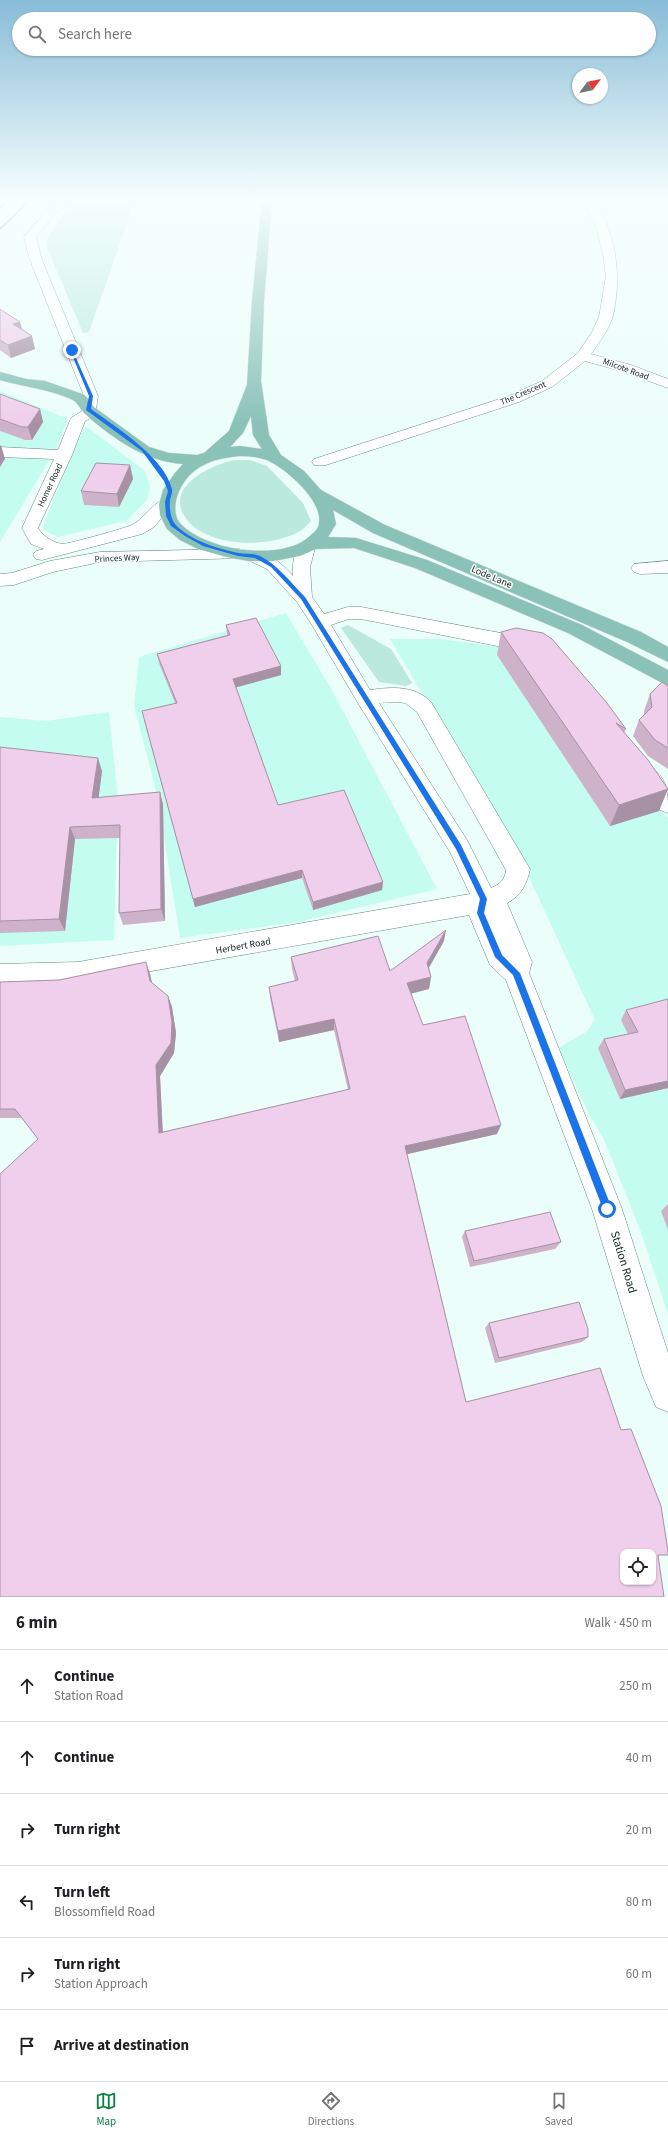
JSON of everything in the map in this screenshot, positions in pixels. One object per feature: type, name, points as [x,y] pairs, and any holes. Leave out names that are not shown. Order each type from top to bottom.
[{"type":"main road","points":[[0,376],[26,383],[38,393],[74,408],[90,411],[144,450],[162,473],[169,496],[169,516],[173,525],[205,545],[238,554],[256,557],[276,556],[310,546],[320,537],[328,523],[327,514],[317,494],[293,471],[274,457],[261,435],[254,382],[260,276]]},
{"type":"main road","points":[[169,496],[180,475],[228,442],[238,432],[254,382]]},
{"type":"main road","points":[[144,450],[167,458],[203,458],[240,451],[274,457]]},
{"type":"main road","name":"Lode Lane","points":[[317,494],[379,529],[627,634],[668,654]]},
{"type":"main road","name":"Lode Lane","points":[[310,546],[335,542],[356,543],[421,564],[575,629],[668,679]]},
{"type":"street","points":[[42,276],[91,396],[90,411]]},
{"type":"street","name":"The Crescent","points":[[320,462],[514,399],[547,384],[583,356],[599,332],[606,317],[612,276]]},
{"type":"street","name":"Milcote Road","points":[[583,356],[626,368],[668,384]]},
{"type":"street","name":"Homer Road","points":[[61,549],[37,540],[30,528],[64,455],[78,418],[90,411]]},
{"type":"street","points":[[0,452],[64,455]]},
{"type":"street","name":"Princes Way","points":[[0,570],[6,566],[61,549],[136,530],[148,522],[169,496]]},
{"type":"street","points":[[303,598],[301,567],[310,546]]},
{"type":"street","name":"Princes Way","points":[[0,580],[14,579],[50,567],[100,557],[238,554]]},
{"type":"street","points":[[0,597],[30,583],[74,570],[150,556]]},
{"type":"street","points":[[256,557],[272,565],[303,598],[320,622],[364,698],[459,847],[484,899]]},
{"type":"street","points":[[640,568],[668,567]]},
{"type":"street","points":[[320,622],[348,613],[361,613],[544,648]]},
{"type":"street","name":"Herbert Road","points":[[0,975],[78,973],[446,909],[497,897],[508,891],[518,877],[518,869],[419,700],[411,696],[383,695],[364,698]]},
{"type":"street","points":[[638,762],[668,804]]},
{"type":"street","name":"Station Road","points":[[484,899],[480,913],[499,957],[516,973],[607,1209],[659,1376],[668,1396]]},
{"type":"shaded area","points":[[59,276],[109,276],[89,332],[83,333]]},
{"type":"shaded area","points":[[0,391],[68,419],[56,449],[0,542]]},
{"type":"shaded area","points":[[86,426],[145,471],[150,487],[147,500],[126,521],[58,537],[42,529],[73,449]]},
{"type":"shaded area","points":[[234,460],[250,460],[267,466],[303,503],[311,521],[304,528],[288,537],[258,542],[226,541],[198,530],[188,521],[181,509],[180,499],[184,489],[191,481],[201,474],[223,463]]},
{"type":"shaded area","points":[[286,613],[333,692],[437,889],[298,922],[180,938],[157,794],[134,706],[139,657]]},
{"type":"shaded area","points":[[348,625],[391,649],[412,683],[406,686],[379,682],[341,628]]},
{"type":"shaded area","points":[[390,639],[441,639],[516,649],[668,818],[668,1314],[641,1232],[605,1142],[587,1110],[558,1048],[586,1032],[595,1020],[522,862]]},
{"type":"shaded area","points":[[109,712],[118,798],[114,940],[0,946],[0,717],[46,721]]},
{"type":"building","points":[[0,309],[20,322],[13,324],[32,336],[8,345],[0,340]]},
{"type":"building","points":[[0,394],[40,409],[28,427],[22,427],[0,419]]},
{"type":"building","points":[[96,463],[130,465],[117,494],[81,491]]},
{"type":"building","points":[[256,618],[281,666],[233,679],[278,805],[344,790],[383,882],[313,902],[302,870],[193,899],[142,711],[177,703],[157,654],[230,635],[226,625]]},
{"type":"building","points":[[516,628],[543,633],[552,639],[607,703],[626,729],[616,723],[648,760],[668,789],[619,805],[501,632]]},
{"type":"building","points":[[662,682],[668,686],[668,748],[655,740],[639,720],[652,707],[650,694]]},
{"type":"building","points":[[0,747],[98,758],[92,798],[160,792],[161,909],[119,913],[120,825],[70,827],[59,919],[0,921]]},
{"type":"building","points":[[446,930],[427,963],[431,977],[407,983],[423,1025],[465,1016],[501,1125],[405,1146],[466,1402],[600,1368],[621,1430],[631,1429],[661,1506],[668,1551],[668,1555],[658,1555],[664,1597],[0,1597],[0,1174],[38,1139],[15,1109],[0,1109],[0,982],[59,980],[146,962],[150,981],[168,996],[172,1022],[171,1043],[156,1065],[159,1133],[350,1089],[334,1019],[278,1031],[269,987],[298,980],[291,957],[378,936],[390,971]]},
{"type":"building","points":[[668,999],[668,1081],[625,1090],[604,1039],[638,1032],[626,1010]]},
{"type":"building","points":[[550,1212],[561,1242],[474,1261],[465,1231]]},
{"type":"building","points":[[579,1302],[588,1329],[588,1337],[499,1358],[489,1323]]},
{"type":"route","points":[[72,350],[91,396],[88,410],[144,450],[157,466],[170,491],[167,502],[169,516],[173,525],[205,545],[238,554],[256,557],[272,565],[303,598],[320,622],[364,698],[459,847],[484,899],[480,913],[499,957],[516,973],[607,1209]]}]
